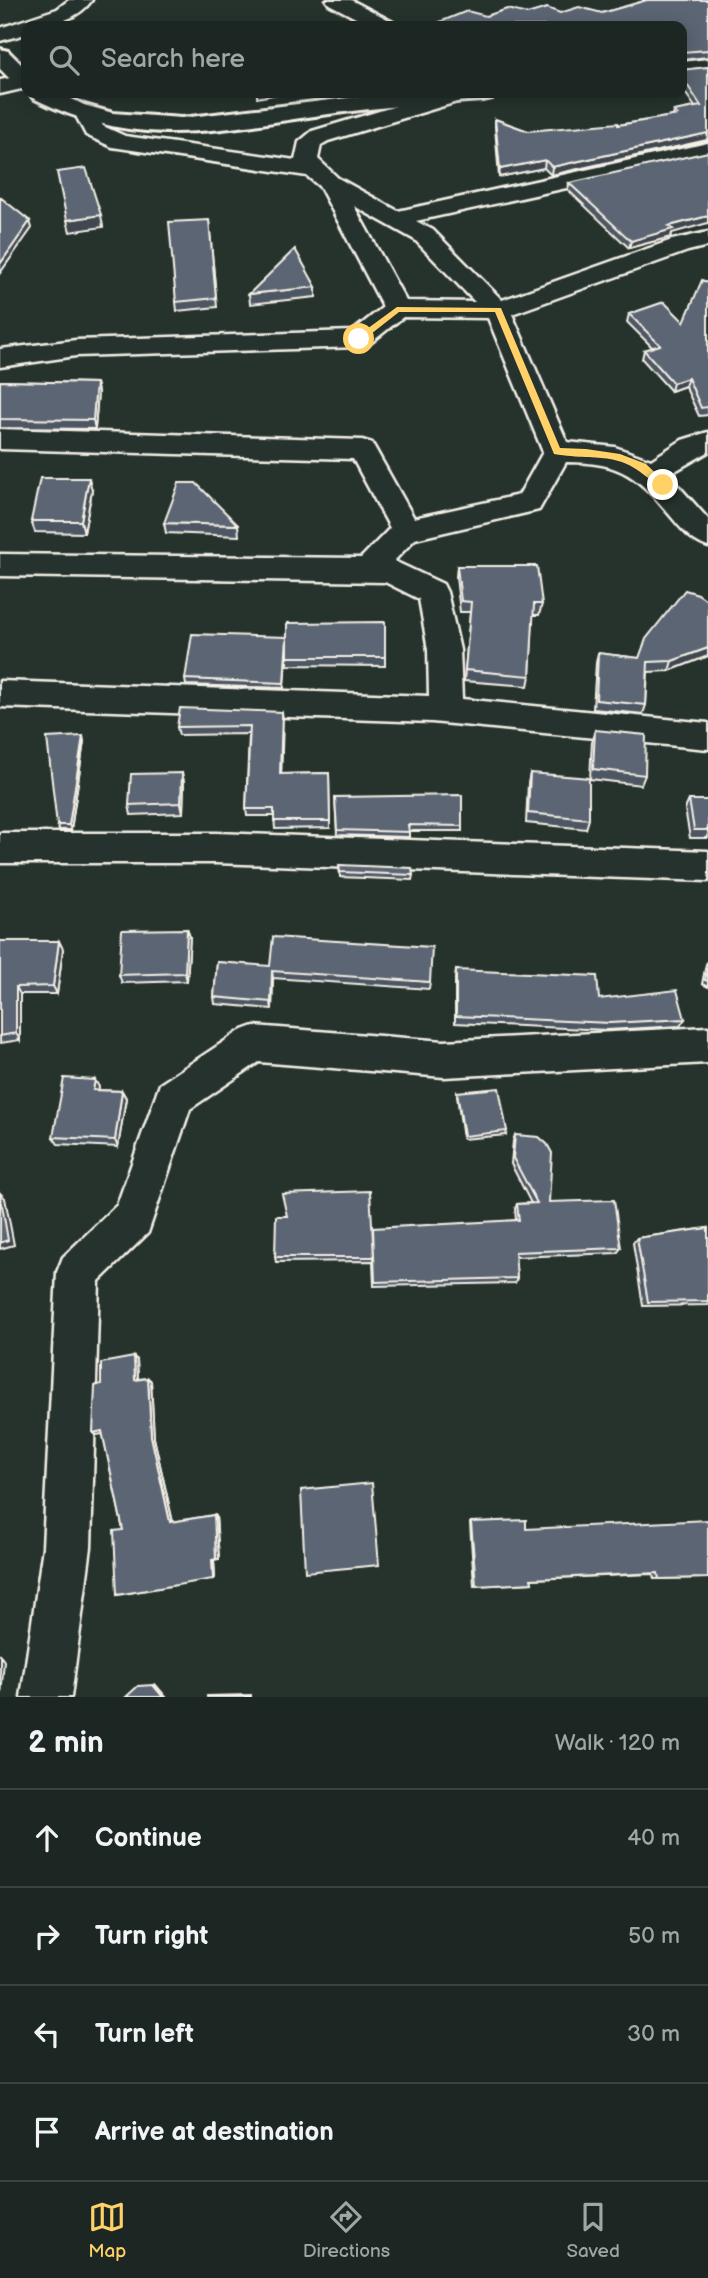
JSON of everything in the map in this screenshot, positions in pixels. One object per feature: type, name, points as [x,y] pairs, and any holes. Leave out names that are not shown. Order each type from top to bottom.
[{"type":"street","points":[[43,21],[64,13],[82,0]]},
{"type":"street","points":[[336,0],[376,21]]},
{"type":"street","points":[[0,35],[21,29]]},
{"type":"street","points":[[0,56],[21,77]]},
{"type":"street","points":[[687,68],[708,66]]},
{"type":"street","points":[[0,87],[21,83]]},
{"type":"street","points":[[52,98],[86,114],[150,125],[212,125],[413,98]]},
{"type":"street","points":[[397,309],[322,177],[306,159],[306,150],[310,142],[320,136],[452,98]]},
{"type":"street","points":[[86,114],[94,130],[120,142],[185,150],[322,177],[424,235],[498,310],[557,452]]},
{"type":"street","points":[[397,218],[708,150]]},
{"type":"street","points":[[0,358],[76,348],[359,339],[397,309],[498,310],[681,245],[708,239]]},
{"type":"street","points":[[0,439],[362,450],[406,530]]},
{"type":"street","points":[[663,485],[661,467],[692,447],[708,442]]},
{"type":"street","points":[[557,452],[616,456],[643,466],[663,485],[695,526],[708,536]]},
{"type":"street","points":[[368,569],[406,530],[529,503],[557,452]]},
{"type":"street","points":[[0,565],[390,571],[432,592],[442,626],[447,666],[445,710]]},
{"type":"street","points":[[0,694],[445,710],[708,736]]},
{"type":"street","points":[[0,848],[216,848],[708,866]]},
{"type":"street","points":[[46,1697],[67,1547],[78,1272],[133,1218],[174,1097],[254,1044],[444,1059],[708,1045]]},
{"type":"building","points":[[647,0],[708,0],[708,50],[687,52],[687,21],[442,21],[467,11],[486,16],[507,9],[527,14],[547,8],[560,13],[579,7],[602,13]]},
{"type":"building","points":[[708,67],[708,133],[552,167],[545,160],[500,169],[495,119],[528,131],[618,125],[678,115],[674,111],[701,106],[687,85],[687,69]]},
{"type":"building","points":[[708,152],[708,216],[669,226],[673,229],[631,241],[569,183]]},
{"type":"building","points":[[86,168],[101,215],[67,220],[57,172]]},
{"type":"building","points":[[0,197],[30,221],[0,264]]},
{"type":"building","points":[[209,220],[216,298],[176,302],[169,222]]},
{"type":"building","points":[[295,249],[316,287],[249,294]]},
{"type":"building","points":[[702,280],[708,283],[708,407],[701,408],[688,378],[673,383],[644,350],[660,345],[629,314],[664,302],[684,322]]},
{"type":"building","points":[[0,381],[96,383],[93,420],[0,419]]},
{"type":"building","points":[[40,478],[89,478],[81,521],[31,521]]},
{"type":"building","points":[[179,483],[196,483],[238,525],[164,523]]},
{"type":"building","points":[[457,566],[537,566],[542,604],[534,604],[530,676],[465,670],[471,602],[461,601]]},
{"type":"building","points":[[685,590],[708,601],[708,648],[672,661],[648,662],[646,705],[596,700],[598,653],[639,658],[646,639]]},
{"type":"building","points":[[385,622],[385,657],[287,657],[287,623]]},
{"type":"building","points":[[192,634],[287,637],[284,683],[185,679]]},
{"type":"building","points":[[180,708],[282,712],[280,774],[329,773],[330,821],[274,821],[274,809],[246,809],[250,726],[177,727]]},
{"type":"building","points":[[595,730],[646,735],[645,775],[593,769]]},
{"type":"building","points":[[83,736],[69,825],[57,825],[47,738]]},
{"type":"building","points":[[182,773],[181,803],[129,805],[131,774]]},
{"type":"building","points":[[530,773],[589,778],[589,819],[528,813]]},
{"type":"building","points":[[462,795],[462,826],[408,825],[409,832],[337,830],[335,797]]},
{"type":"building","points":[[689,800],[708,800],[708,830],[694,830]]},
{"type":"building","points":[[339,865],[412,868],[413,875],[340,872]]},
{"type":"building","points":[[187,929],[185,973],[119,975],[122,930]]},
{"type":"building","points":[[273,937],[432,947],[430,982],[272,971],[271,1002],[214,997],[217,962],[270,966]]},
{"type":"building","points":[[0,941],[59,941],[53,986],[16,987],[16,1033],[0,1036]]},
{"type":"building","points":[[456,970],[597,976],[599,999],[677,990],[685,1019],[610,1023],[456,1016]]},
{"type":"building","points":[[64,1078],[95,1080],[93,1090],[122,1091],[115,1140],[53,1137]]},
{"type":"building","points":[[499,1088],[507,1131],[464,1136],[457,1092]]},
{"type":"building","points":[[515,1135],[539,1137],[552,1153],[549,1202],[614,1200],[621,1248],[515,1252],[517,1278],[375,1282],[373,1228],[519,1220],[517,1204],[537,1203],[513,1158]]},
{"type":"building","points":[[370,1191],[374,1257],[275,1257],[276,1216],[287,1216],[282,1194]]},
{"type":"building","points":[[0,1193],[8,1240],[0,1243]]},
{"type":"building","points":[[708,1228],[708,1301],[648,1302],[637,1238]]},
{"type":"building","points":[[134,1357],[135,1380],[148,1378],[151,1436],[170,1522],[214,1515],[216,1559],[212,1560],[213,1579],[117,1595],[114,1531],[123,1530],[102,1431],[93,1433],[95,1386],[101,1384],[101,1363]]},
{"type":"building","points":[[372,1483],[379,1565],[305,1572],[301,1490]]},
{"type":"building","points":[[526,1520],[526,1529],[708,1520],[708,1578],[659,1579],[658,1573],[531,1579],[532,1583],[476,1586],[471,1522]]},
{"type":"building","points":[[153,1685],[163,1697],[126,1697],[138,1686]]},
{"type":"route","points":[[359,339],[397,309],[498,310],[557,452],[616,456],[643,466],[663,485]]}]
